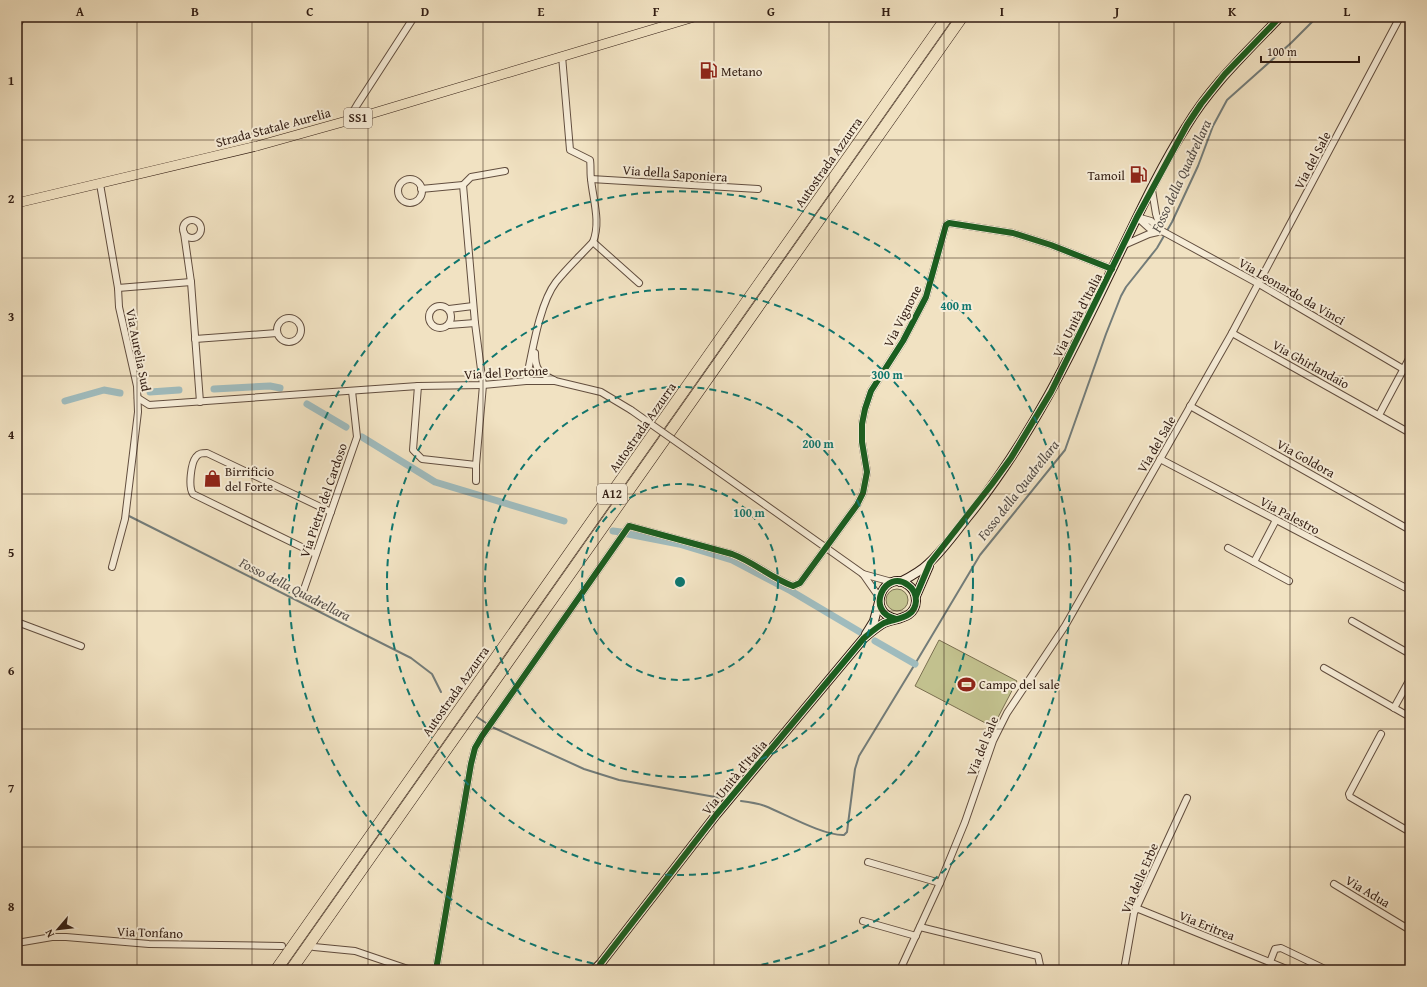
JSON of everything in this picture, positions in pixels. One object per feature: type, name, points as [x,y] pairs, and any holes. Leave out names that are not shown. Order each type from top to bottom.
[{"type":"highway","name":"Autostrada Azzurra","points":[[276,970],[947,17]]},
{"type":"highway","name":"Autostrada Azzurra","points":[[291,970],[962,17]]},
{"type":"main road","name":"Strada Statale Aurelia","points":[[17,203],[257,146],[357,118],[694,17]]},
{"type":"main road","name":"Via Unità d'Italia","points":[[896,582],[914,574],[930,563],[992,484],[1033,423],[1051,392],[1137,217],[1179,138],[1201,104],[1225,74],[1280,17]]},
{"type":"main road","points":[[879,600],[880,606],[884,613],[896,619],[903,618],[910,614],[916,604],[916,596],[930,563]]},
{"type":"main road","points":[[864,638],[874,621],[882,590],[896,582],[910,587],[916,596]]},
{"type":"main road","name":"Via Unità d'Italia","points":[[594,970],[599,966],[716,815],[864,638],[882,624],[896,619]]},
{"type":"street","points":[[17,26],[22,17]]},
{"type":"street","points":[[357,118],[354,110],[357,104],[414,17]]},
{"type":"street","name":"Via del Sale","points":[[900,970],[940,883],[965,822],[993,742],[1007,713],[1065,626],[1232,333],[1400,17]]},
{"type":"street","points":[[526,381],[536,334],[547,298],[556,283],[593,242],[596,234],[597,218],[591,179],[590,160],[570,150],[562,56]]},
{"type":"street","points":[[422,189],[463,185],[471,177],[505,171]]},
{"type":"street","name":"Via della Saponiera","points":[[591,179],[758,189]]},
{"type":"street","name":"Via Aurelia Sud","points":[[100,184],[118,288],[119,307],[137,386],[138,398],[138,412],[125,519],[112,567]]},
{"type":"street","points":[[463,185],[473,306],[483,385],[476,481]]},
{"type":"street","points":[[1124,245],[1149,234],[1162,231],[1156,214],[1152,190]]},
{"type":"street","name":"Via Leonardo da Vinci","points":[[1137,217],[1149,228],[1162,231],[1172,236],[1259,284],[1410,373]]},
{"type":"street","name":"Via Vignone","points":[[825,548],[863,493],[867,472],[862,442],[862,424],[865,409],[871,391],[903,341],[926,297],[946,225],[949,223],[1013,233],[1051,245],[1112,268]]},
{"type":"street","points":[[184,233],[191,282],[200,402]]},
{"type":"street","points":[[593,242],[639,283]]},
{"type":"street","points":[[118,288],[191,282]]},
{"type":"street","points":[[449,325],[452,316],[449,310],[442,306],[432,309],[429,317],[431,324],[438,328],[449,325],[475,323]]},
{"type":"street","points":[[449,310],[473,306]]},
{"type":"street","points":[[195,339],[277,333]]},
{"type":"street","name":"Via Ghirlandaio","points":[[1232,333],[1410,433]]},
{"type":"street","points":[[534,343],[535,365],[542,374],[555,380]]},
{"type":"street","points":[[1378,415],[1410,357]]},
{"type":"street","name":"Via del Portone","points":[[138,398],[149,405],[418,386],[483,385],[555,380],[601,392],[631,410],[863,574],[879,600]]},
{"type":"street","points":[[418,386],[413,450],[422,459],[476,465]]},
{"type":"street","name":"Via Pietra del Cardoso","points":[[303,592],[357,437],[352,391]]},
{"type":"street","name":"Via Goldora","points":[[1190,406],[1410,530]]},
{"type":"street","points":[[316,554],[193,494],[190,487],[192,464],[196,456],[201,453],[207,453],[331,512]]},
{"type":"street","name":"Via Palestro","points":[[1160,459],[1410,590]]},
{"type":"street","points":[[1254,562],[1276,520]]},
{"type":"street","points":[[436,970],[475,748],[495,716],[629,526],[732,554],[793,586],[800,583],[825,548]]},
{"type":"street","points":[[1228,548],[1289,581]]},
{"type":"street","points":[[863,574],[896,582]]},
{"type":"street","points":[[1352,621],[1410,654]]},
{"type":"street","points":[[17,622],[81,646]]},
{"type":"street","points":[[1324,668],[1410,717]]},
{"type":"street","points":[[1394,708],[1410,679]]},
{"type":"street","points":[[1381,734],[1349,794],[1350,797],[1410,832]]},
{"type":"street","name":"Via delle Erbe","points":[[1124,970],[1134,913],[1187,798]]},
{"type":"street","points":[[868,862],[940,883]]},
{"type":"street","name":"Via Adua","points":[[1334,884],[1410,930]]},
{"type":"street","name":"Via Eritrea","points":[[1136,908],[1289,970]]},
{"type":"street","points":[[863,921],[916,936]]},
{"type":"street","points":[[920,927],[1038,956],[1041,970]]},
{"type":"street","name":"Via Tonfano","points":[[17,942],[52,937],[66,937],[149,944],[282,946]]},
{"type":"street","points":[[314,947],[355,951],[411,970]]},
{"type":"street","points":[[1270,962],[1275,950],[1281,948],[1323,969]]},
{"type":"shaded area","points":[[893,589],[901,589],[908,596],[908,604],[901,611],[893,611],[886,604],[886,596]]},
{"type":"shaded area","name":"Campo del sale","points":[[939,640],[1017,681],[993,727],[915,686]]},
{"type":"waterway","name":"Fosso della Quadrellara","points":[[741,801],[765,806],[804,824],[826,832],[844,835],[847,832],[855,769],[859,756],[980,555],[1065,450],[1121,296],[1126,287],[1157,248],[1172,222],[1198,166],[1213,126],[1227,100],[1291,43],[1317,17]]},
{"type":"waterway","points":[[214,389],[270,386],[280,388]]},
{"type":"waterway","points":[[65,401],[104,390],[120,393]]},
{"type":"waterway","points":[[150,392],[179,390]]},
{"type":"waterway","points":[[307,404],[346,427]]},
{"type":"waterway","points":[[362,437],[435,482],[564,521]]},
{"type":"waterway","name":"Fosso della Quadrellara","points":[[129,516],[411,658],[432,674],[441,692]]},
{"type":"waterway","points":[[613,531],[621,532]]},
{"type":"waterway","points":[[628,534],[679,544],[732,560],[791,591],[860,632]]},
{"type":"waterway","points":[[875,641],[915,664]]},
{"type":"waterway","name":"Fosso della Quadrellara","points":[[477,717],[486,723]]},
{"type":"waterway","name":"Fosso della Quadrellara","points":[[492,727],[584,769],[619,780],[721,798]]},
{"type":"cycle path","points":[[916,596],[930,563],[1011,458],[1051,392],[1137,217],[1187,125],[1201,104],[1225,74],[1280,17]]},
{"type":"cycle path","points":[[436,970],[475,748],[629,526],[732,554],[748,561],[785,583],[793,586],[800,583],[857,505],[863,493],[867,472],[862,442],[862,424],[865,409],[871,391],[903,341],[926,297],[946,225],[949,223],[1013,233],[1051,245],[1112,269]]},
{"type":"cycle path","points":[[597,970],[716,815],[864,638],[884,623],[909,615],[915,607],[916,597],[912,588],[900,581],[892,582],[886,586],[881,593],[880,601],[881,608],[886,615],[896,619]]},
{"type":"place","name":"Metano","points":[[708,71]]},
{"type":"place","name":"Tamoil","points":[[1138,175]]},
{"type":"place","name":"Birrificio del Forte","points":[[212,478]]},
{"type":"place","name":"Campo del sale","points":[[966,684]]}]
